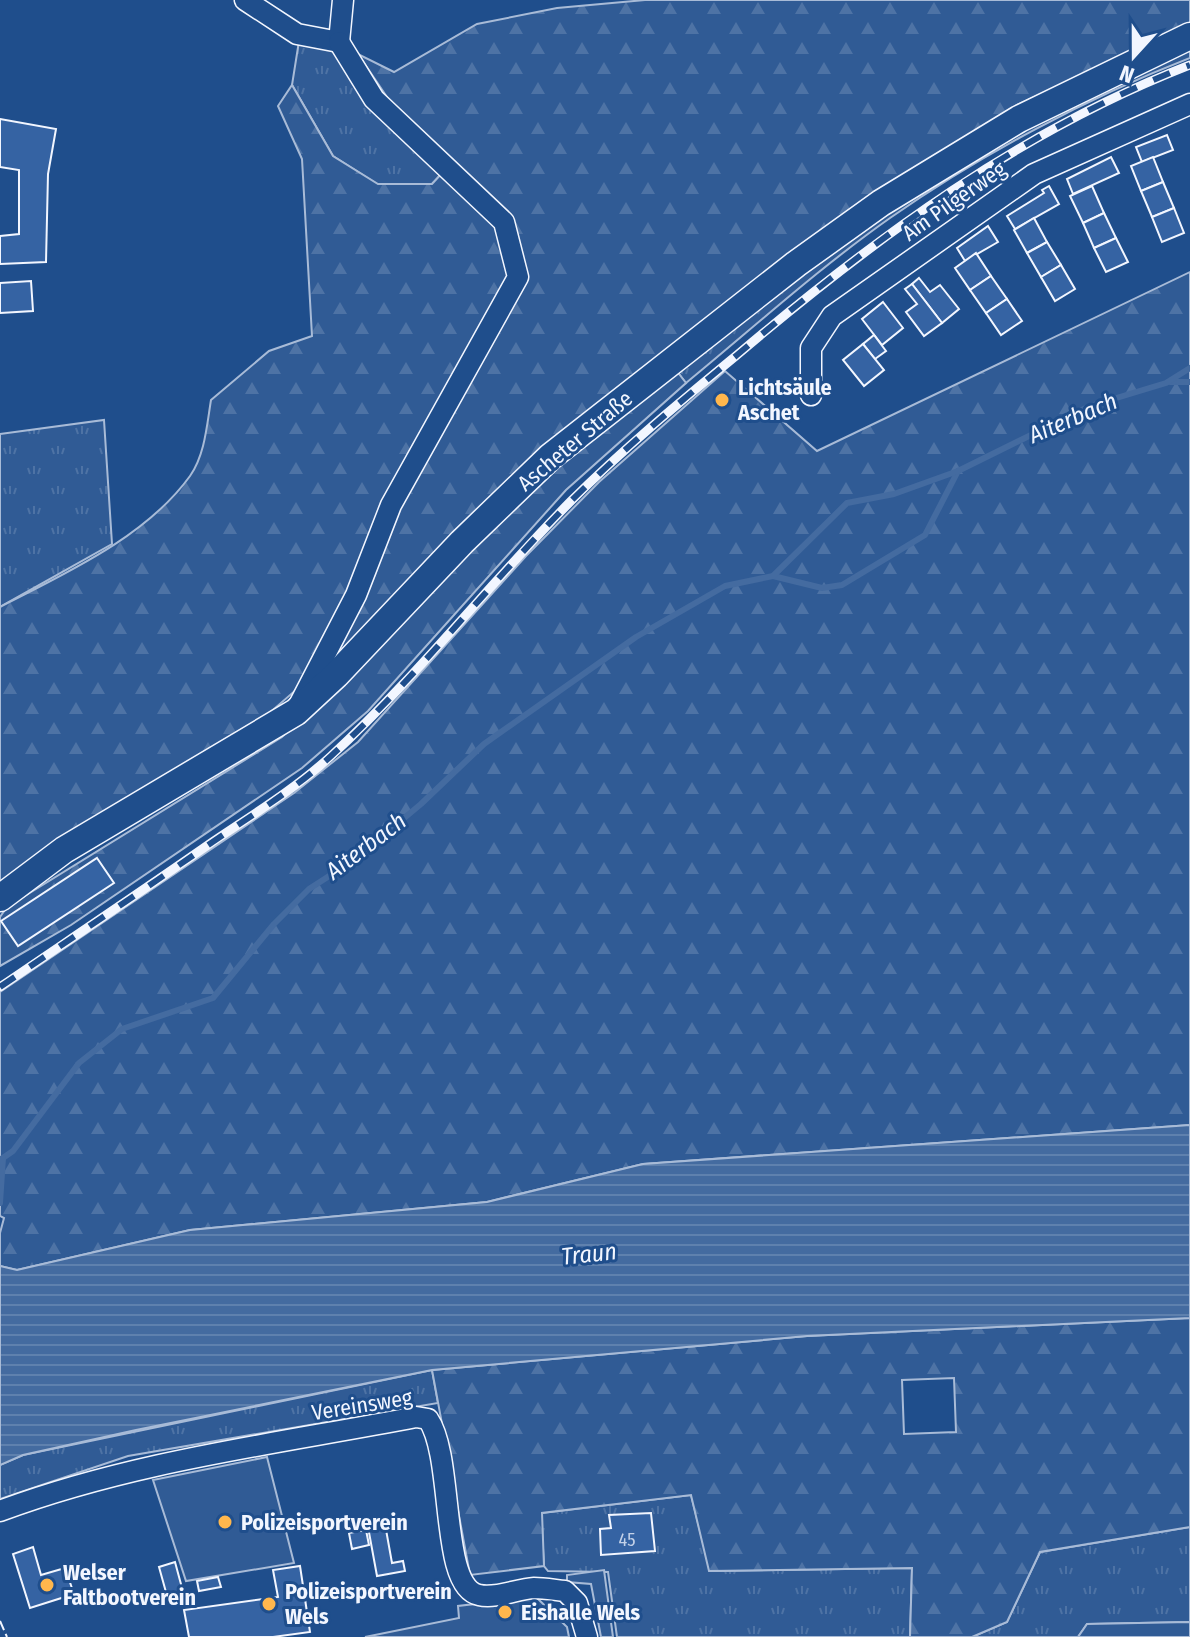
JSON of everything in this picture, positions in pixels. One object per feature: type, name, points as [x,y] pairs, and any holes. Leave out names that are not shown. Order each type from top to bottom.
[{"type":"main road","name":"Ascheter Straße","points":[[0,898],[64,850],[296,712],[550,457],[796,264],[881,203],[1019,119],[1190,36]]},
{"type":"street","points":[[245,0],[297,34],[339,42]]},
{"type":"street","points":[[296,712],[356,595],[391,505],[518,277],[504,222],[374,99],[339,42],[343,0]]},
{"type":"street","name":"Am Pilgerweg","points":[[811,395],[811,348],[832,316],[1034,174],[1190,104]]},
{"type":"street","name":"Vereinsweg","points":[[0,1511],[59,1489],[164,1463],[416,1417],[428,1419],[437,1432],[444,1459],[456,1573],[465,1590],[481,1596],[533,1588],[565,1591],[577,1603],[585,1628]]},
{"type":"green space","points":[[645,0],[1190,0],[1190,26],[1017,105],[852,209],[252,728],[0,884],[0,607],[103,552],[151,517],[172,498],[195,468],[205,439],[211,400],[269,351],[312,336],[302,159],[278,106],[292,85],[333,156],[378,184],[432,184],[445,170],[391,103],[358,54],[394,72],[477,24],[557,8]]},
{"type":"green space","points":[[299,41],[336,50],[445,170],[432,184],[377,184],[333,156],[292,85]]},
{"type":"green space","points":[[1190,47],[1190,58],[1112,91],[1035,129],[960,172],[838,257],[686,383],[676,370],[826,253],[1023,129]]},
{"type":"green space","points":[[1190,272],[1190,1125],[643,1164],[487,1202],[190,1230],[17,1270],[0,1266],[0,1233],[4,1218],[0,1216],[0,992],[294,793],[358,742],[526,556],[599,482],[725,371],[817,451]]},
{"type":"green space","points":[[676,370],[686,383],[566,490],[368,711],[302,768],[71,925],[0,966],[0,917],[7,907],[282,737],[351,672],[534,483]]},
{"type":"green space","points":[[104,420],[112,544],[0,607],[0,434]]},
{"type":"green space","points":[[1190,1318],[1190,1527],[1040,1552],[1007,1622],[972,1637],[910,1637],[912,1568],[709,1571],[691,1495],[542,1513],[544,1566],[470,1575],[432,1370],[807,1336]],"holes":[[[954,1378],[956,1432],[904,1434],[902,1380]]]},
{"type":"green space","points":[[432,1370],[438,1403],[128,1456],[0,1499],[0,1465],[23,1455]]},
{"type":"green space","points":[[691,1495],[710,1571],[912,1568],[910,1637],[617,1637],[608,1572],[548,1571],[544,1566],[541,1513]]},
{"type":"green space","points":[[1190,1527],[1190,1622],[1087,1624],[1078,1637],[972,1637],[1007,1622],[1040,1552]]},
{"type":"shaded area","name":"Polizeisportverein","points":[[267,1457],[294,1563],[186,1581],[153,1480]]},
{"type":"shaded area","points":[[604,1570],[613,1637],[601,1637],[591,1584],[567,1582],[567,1575]]},
{"type":"shaded area","name":"Eishalle Wels","points":[[536,1597],[567,1627],[569,1637],[365,1637],[459,1618],[458,1606]]},
{"type":"shaded area","points":[[1190,1622],[1190,1637],[1078,1637],[1087,1624]]},
{"type":"water","name":"Traun","points":[[1190,1125],[1190,1318],[807,1336],[432,1370],[136,1430],[23,1455],[0,1465],[0,1266],[17,1270],[190,1230],[487,1202],[643,1164]]},
{"type":"building","points":[[0,119],[56,129],[48,174],[46,262],[0,264],[0,236],[19,234],[19,170],[0,167]]},
{"type":"building","points":[[1167,135],[1173,150],[1142,162],[1136,147]]},
{"type":"building","points":[[1111,157],[1119,173],[1073,194],[1067,179]]},
{"type":"building","points":[[1153,157],[1163,182],[1141,191],[1131,166]]},
{"type":"building","points":[[1163,182],[1174,208],[1152,217],[1141,191]]},
{"type":"building","points":[[1049,186],[1059,204],[1015,229],[1007,216],[1044,193],[1042,190]]},
{"type":"building","points":[[1092,186],[1104,213],[1083,223],[1070,196]]},
{"type":"building","points":[[1174,208],[1184,233],[1162,242],[1152,217]]},
{"type":"building","points":[[1104,213],[1116,238],[1094,248],[1083,223]]},
{"type":"building","points":[[1034,218],[1047,242],[1027,253],[1014,230]]},
{"type":"building","points":[[988,226],[998,242],[965,261],[957,248]]},
{"type":"building","points":[[1116,238],[1128,262],[1106,272],[1094,248]]},
{"type":"building","points":[[1047,242],[1061,265],[1041,277],[1027,253]]},
{"type":"building","points":[[976,253],[991,276],[970,290],[955,268]]},
{"type":"building","points":[[1061,265],[1075,289],[1055,301],[1041,277]]},
{"type":"building","points":[[991,276],[1007,299],[986,313],[970,290]]},
{"type":"building","points":[[919,278],[930,292],[940,285],[959,309],[942,323],[912,284]]},
{"type":"building","points":[[31,281],[33,311],[0,313],[0,283]]},
{"type":"building","points":[[912,284],[942,323],[924,336],[906,312],[917,304],[905,289]]},
{"type":"building","points":[[1007,299],[1022,321],[1001,335],[986,313]]},
{"type":"building","points":[[883,302],[903,328],[882,345],[862,319]]},
{"type":"building","points":[[874,335],[886,351],[875,359],[863,344]]},
{"type":"building","points":[[863,344],[884,370],[864,386],[843,360]]},
{"type":"building","points":[[97,858],[114,883],[18,946],[1,921]]},
{"type":"building","points":[[651,1513],[655,1551],[601,1555],[600,1529],[611,1528],[609,1515]]},
{"type":"building","points":[[385,1524],[392,1563],[403,1561],[405,1571],[377,1576],[368,1527]]},
{"type":"building","points":[[366,1530],[369,1545],[352,1549],[349,1533]]},
{"type":"building","name":"Welser Faltbootverein","points":[[33,1547],[41,1575],[65,1568],[74,1594],[30,1608],[13,1554]]},
{"type":"building","points":[[175,1562],[185,1599],[169,1603],[159,1567]]},
{"type":"building","name":"Polizeisportverein Wels","points":[[300,1566],[310,1632],[273,1637],[189,1637],[184,1610],[278,1597],[273,1570]]},
{"type":"building","points":[[218,1577],[221,1587],[199,1591],[197,1581]]},
{"type":"waterway","name":"Aiterbach","points":[[0,1160],[13,1151],[79,1063],[122,1029],[213,998],[274,924],[309,889],[354,860],[421,804],[484,744],[636,637],[725,586],[773,576],[847,503],[894,494],[958,471],[1090,406],[1166,383],[1190,368]]},
{"type":"waterway","points":[[1170,382],[1190,382]]},
{"type":"waterway","name":"Aiterbach","points":[[773,576],[822,588],[842,585],[925,535],[958,471]]},
{"type":"waterway","points":[[0,1203],[3,1158]]},
{"type":"railway","points":[[0,987],[271,803],[317,768],[363,726],[541,533],[631,444],[842,270],[896,229],[1008,155],[1127,92],[1190,65]]},
{"type":"fence","points":[[0,1621],[7,1637]]},
{"type":"place","name":"Lichtsäule Aschet","points":[[722,400]]},
{"type":"place","name":"Polizeisportverein","points":[[225,1522]]},
{"type":"place","name":"Welser Faltbootverein","points":[[47,1585]]},
{"type":"place","name":"Polizeisportverein Wels","points":[[269,1604]]},
{"type":"place","name":"Eishalle Wels","points":[[505,1612]]}]
